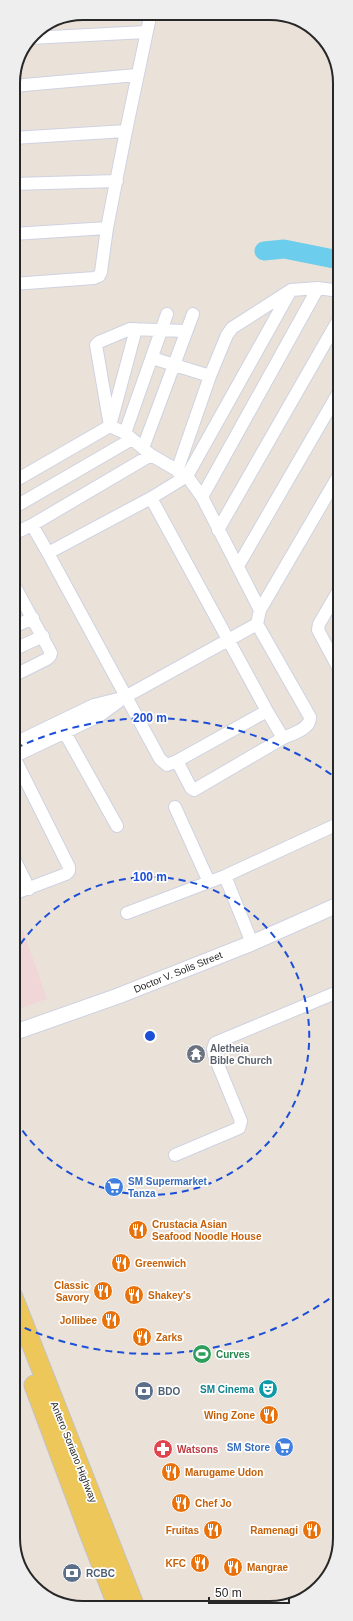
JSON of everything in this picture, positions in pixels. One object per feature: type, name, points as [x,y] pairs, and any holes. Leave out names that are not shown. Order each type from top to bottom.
[{"type":"main road","name":"Antero Soriano Highway","points":[[20,1312],[133,1601]]},
{"type":"main road","name":"Antero Soriano Highway","points":[[20,1347],[115,1601]]},
{"type":"main road","points":[[110,1588],[111,1601]]},
{"type":"street","points":[[20,283],[94,278],[99,276],[101,272],[107,228],[149,20]]},
{"type":"street","points":[[39,38],[146,32]]},
{"type":"street","points":[[20,85],[137,75]]},
{"type":"street","points":[[20,138],[126,131]]},
{"type":"street","points":[[20,184],[117,180]]},
{"type":"street","points":[[20,234],[107,228]]},
{"type":"street","points":[[202,497],[318,288]]},
{"type":"street","points":[[182,474],[210,376],[227,335],[232,328],[291,290],[318,288],[333,290]]},
{"type":"street","points":[[48,553],[151,498],[182,474],[291,290]]},
{"type":"street","points":[[20,504],[129,436],[152,358],[167,314]]},
{"type":"street","points":[[20,531],[32,525],[147,451],[174,365],[193,314]]},
{"type":"street","points":[[110,426],[96,345],[99,342],[136,328],[186,331]]},
{"type":"street","points":[[20,478],[110,426],[136,328]]},
{"type":"street","points":[[218,530],[333,329]]},
{"type":"street","points":[[152,358],[210,376]]},
{"type":"street","points":[[238,566],[333,402]]},
{"type":"street","points":[[110,426],[129,436],[147,451],[182,474],[202,497],[260,610]]},
{"type":"street","points":[[177,761],[191,788],[194,790],[283,738],[308,726],[310,717],[257,624],[260,610],[333,485]]},
{"type":"street","points":[[151,498],[283,738]]},
{"type":"street","points":[[32,525],[162,762],[166,765],[177,761],[267,711]]},
{"type":"street","points":[[333,600],[319,624],[318,630],[333,658]]},
{"type":"street","points":[[20,603],[33,618],[51,652],[50,656],[20,672]]},
{"type":"street","points":[[20,624],[33,618]]},
{"type":"street","points":[[20,741],[88,715],[99,716],[125,697],[257,624]]},
{"type":"street","points":[[20,647],[43,636]]},
{"type":"street","points":[[20,753],[65,733],[88,715]]},
{"type":"street","points":[[65,733],[117,826]]},
{"type":"street","points":[[20,768],[69,867],[66,874],[20,892]]},
{"type":"street","points":[[175,808],[208,882]]},
{"type":"street","points":[[127,913],[225,876],[333,826]]},
{"type":"street","points":[[20,870],[29,889]]},
{"type":"street","points":[[225,876],[252,943]]},
{"type":"street","name":"Doctor V. Solis Street","points":[[20,1031],[118,996],[252,943],[333,907]]},
{"type":"street","points":[[175,1155],[239,1128],[241,1125],[241,1120],[214,1055],[213,1049],[215,1043],[333,994]]},
{"type":"shaded area","points":[[23,930],[47,999],[20,1009],[20,931]]},
{"type":"waterway","points":[[264,251],[284,249],[333,259]]},
{"type":"place","name":"Aletheia Bible Church","points":[[196,1054]]},
{"type":"place","name":"SM Supermarket Tanza","points":[[114,1187]]},
{"type":"place","name":"Crustacia Asian Seafood Noodle House","points":[[138,1230]]},
{"type":"place","name":"Greenwich","points":[[121,1263]]},
{"type":"place","name":"Classic Savory","points":[[103,1291]]},
{"type":"place","name":"Shakey's","points":[[134,1295]]},
{"type":"place","name":"Jollibee","points":[[111,1320]]},
{"type":"place","name":"Zarks","points":[[142,1337]]},
{"type":"place","name":"Curves","points":[[202,1354]]},
{"type":"place","name":"SM Cinema","points":[[268,1389]]},
{"type":"place","name":"BDO","points":[[144,1391]]},
{"type":"place","name":"Wing Zone","points":[[269,1415]]},
{"type":"place","name":"SM Store","points":[[284,1447]]},
{"type":"place","name":"Watsons","points":[[163,1449]]},
{"type":"place","name":"Marugame Udon","points":[[171,1472]]},
{"type":"place","name":"Chef Jo","points":[[181,1503]]},
{"type":"place","name":"Fruitas","points":[[213,1530]]},
{"type":"place","name":"Ramenagi","points":[[312,1530]]},
{"type":"place","name":"KFC","points":[[200,1563]]},
{"type":"place","name":"Mangrae","points":[[233,1567]]},
{"type":"place","name":"RCBC","points":[[72,1573]]}]
